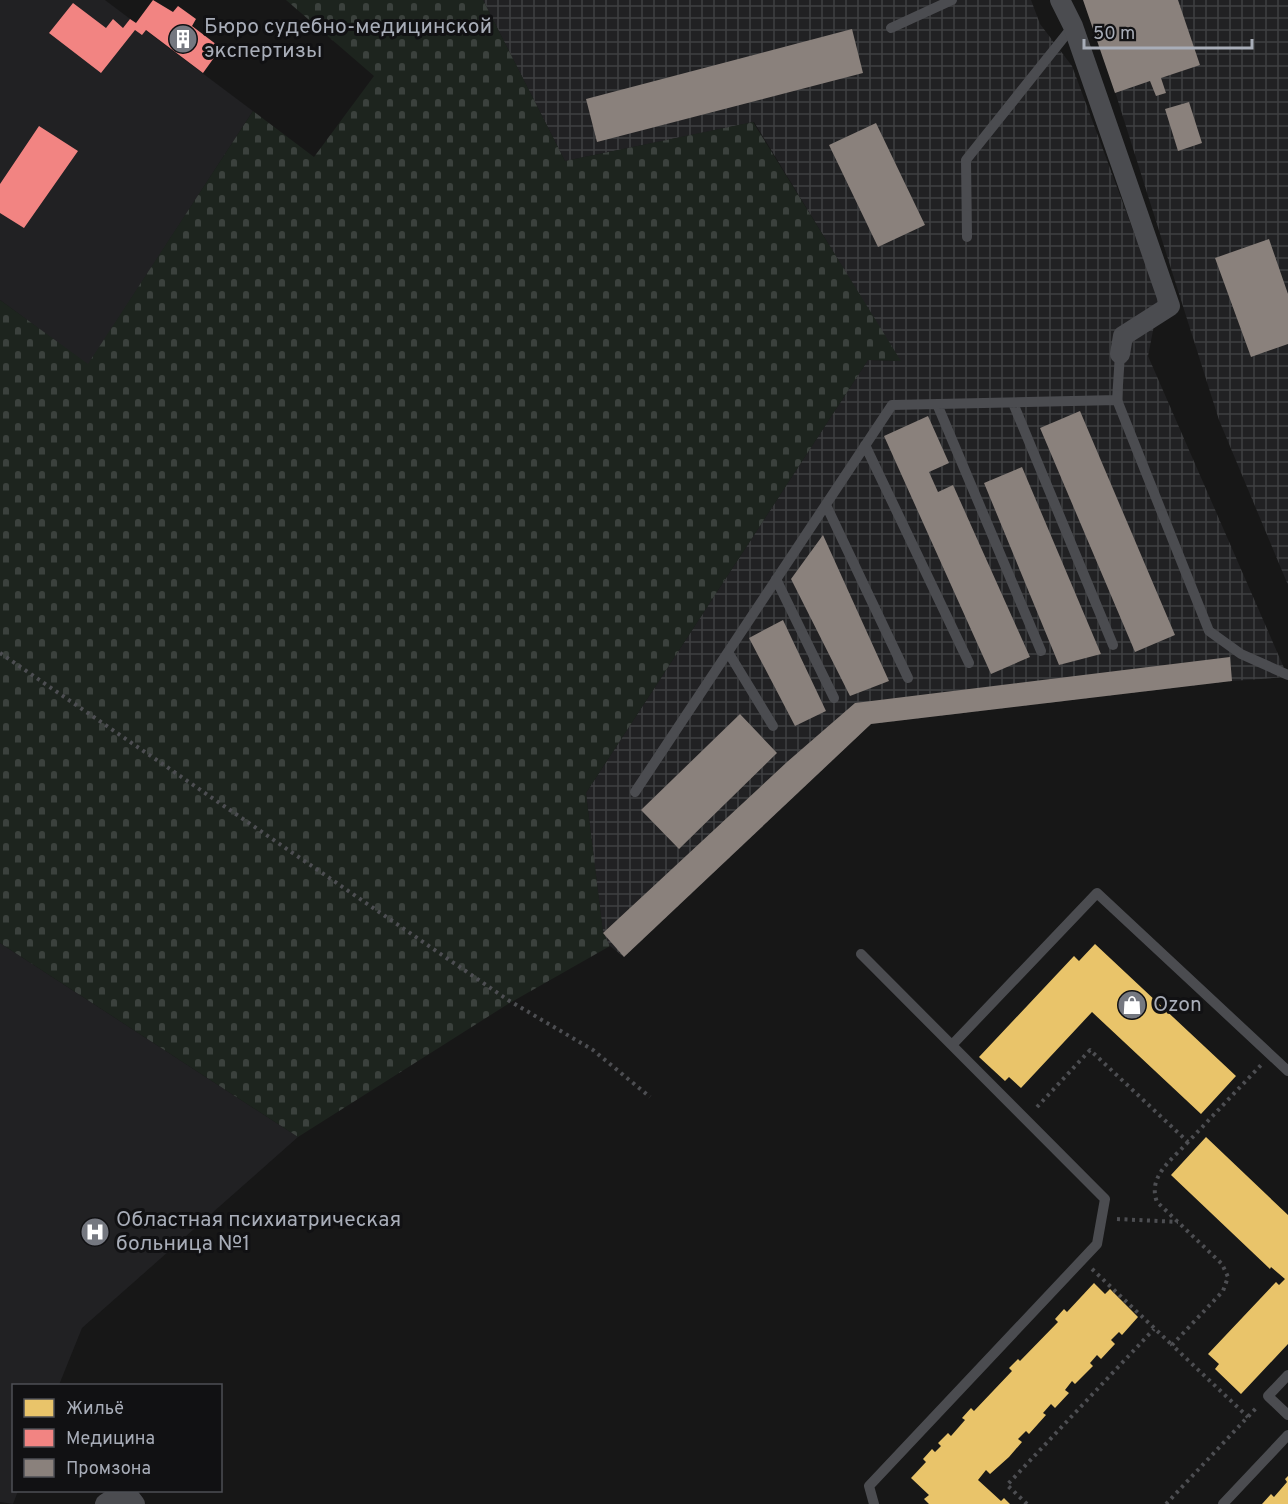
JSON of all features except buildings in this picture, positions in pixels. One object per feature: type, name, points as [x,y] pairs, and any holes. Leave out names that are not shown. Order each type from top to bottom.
[{"type":"street","points":[[1060,0],[1073,26],[1170,306],[1123,336],[1120,354]]},
{"type":"street","points":[[105,1504],[123,1492]]},
{"type":"street","points":[[126,1492],[135,1504]]},
{"type":"lane","points":[[891,28],[952,0]]},
{"type":"lane","points":[[967,237],[966,160],[1073,26]]},
{"type":"lane","points":[[1120,354],[1117,400],[1209,631],[1241,654],[1288,675]]},
{"type":"lane","points":[[635,792],[892,405],[1117,400]]},
{"type":"lane","points":[[1013,403],[1113,645]]},
{"type":"lane","points":[[937,404],[1041,651]]},
{"type":"lane","points":[[866,445],[969,663]]},
{"type":"lane","points":[[826,505],[908,678]]},
{"type":"lane","points":[[776,579],[834,698]]},
{"type":"lane","points":[[728,652],[773,726]]},
{"type":"lane","points":[[952,1045],[1097,893],[1288,1071]]},
{"type":"lane","points":[[861,954],[1105,1199],[1097,1244],[869,1486],[874,1504]]},
{"type":"lane","points":[[1288,1375],[1268,1396],[1288,1415]]},
{"type":"lane","points":[[1223,1504],[1288,1435]]},
{"type":"path","points":[[0,653],[508,1000],[593,1050],[650,1097]]},
{"type":"path","points":[[1026,1119],[1090,1050],[1188,1142]]},
{"type":"path","points":[[1172,1345],[1223,1291],[1228,1277],[1222,1264],[1157,1202],[1154,1188],[1160,1172],[1271,1055]]},
{"type":"path","points":[[1102,1218],[1179,1222]]},
{"type":"path","points":[[1082,1260],[1248,1417]]},
{"type":"path","points":[[1027,1504],[1007,1485],[1154,1329]]},
{"type":"path","points":[[1166,1504],[1268,1396]]},
{"type":"shaded area","points":[[0,0],[105,0],[253,111],[88,365],[0,300]]},
{"type":"shaded area","points":[[483,0],[1031,0],[1040,24],[1072,66],[1159,300],[1148,356],[1288,677],[1232,681],[871,724],[624,957],[610,946],[603,933],[586,793],[868,360],[900,361],[754,122],[565,161]]},
{"type":"shaded area","points":[[1086,0],[1288,0],[1288,585],[1219,420]]},
{"type":"shaded area","name":"Областная психиатрическая больница №1","points":[[0,943],[298,1137],[82,1328],[59,1384],[12,1384],[12,1492],[18,1492],[13,1504],[0,1502]]},
{"type":"green space","points":[[286,0],[483,0],[565,161],[753,122],[901,361],[868,360],[586,793],[603,932],[610,946],[508,1004],[298,1137],[0,943],[0,300],[88,364],[253,111],[314,157],[374,76]]},
{"type":"place","name":"Бюро судебно-медицинской экспертизы","points":[[183,39]]},
{"type":"place","name":"Ozon","points":[[1132,1005]]},
{"type":"place","name":"Областная психиатрическая больница №1","points":[[95,1232]]}]
